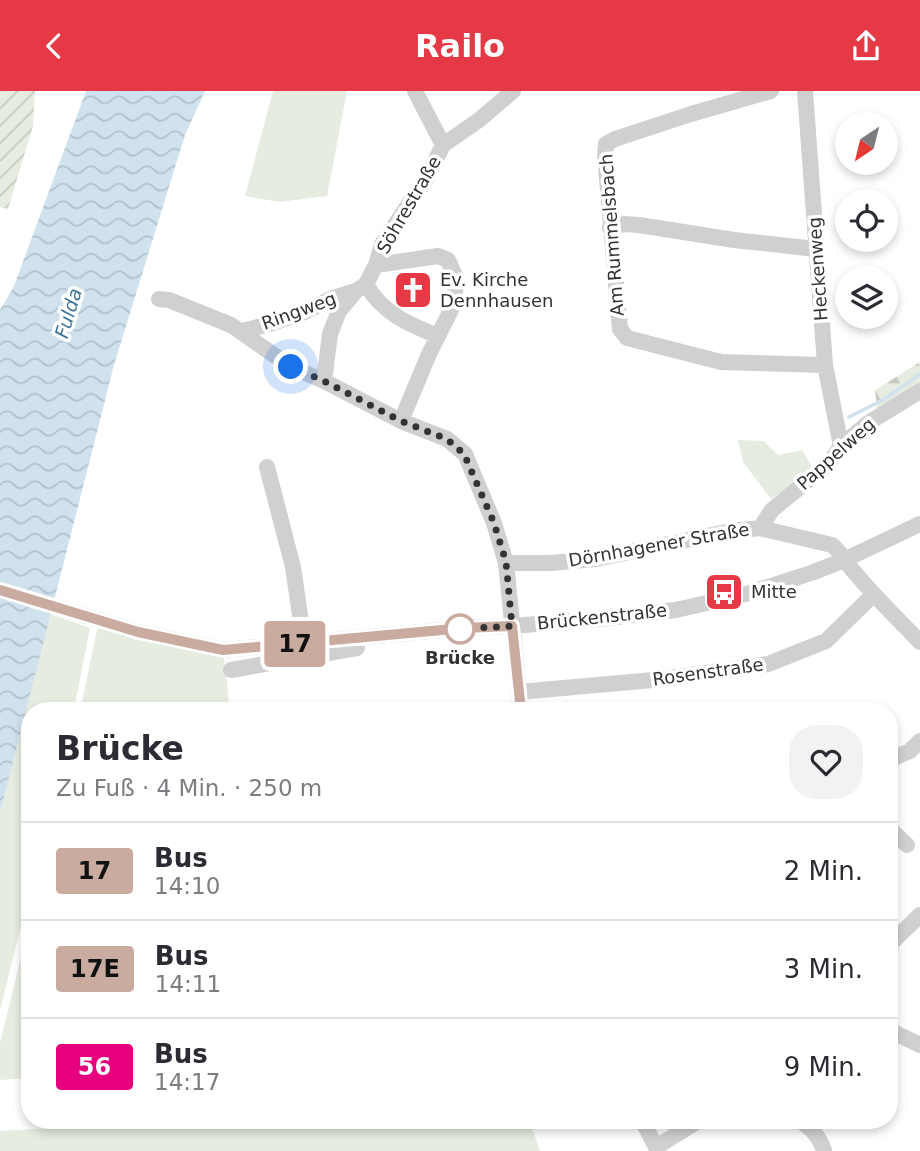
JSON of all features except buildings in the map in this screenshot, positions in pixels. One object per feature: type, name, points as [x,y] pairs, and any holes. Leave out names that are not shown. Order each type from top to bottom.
[{"type":"street","points":[[415,91],[443,145]]},
{"type":"street","name":"Söhrestraße","points":[[324,381],[330,334],[339,311],[361,287],[376,265],[382,244],[426,179],[443,145],[479,120],[513,91]]},
{"type":"street","name":"Am Rummelsbach","points":[[771,91],[691,114],[606,144],[610,228],[620,329],[627,338],[722,362],[825,365]]},
{"type":"street","name":"Heckenweg","points":[[805,91],[825,365],[841,446]]},
{"type":"street","points":[[610,228],[624,224],[639,225],[734,240],[817,249]]},
{"type":"street","points":[[376,265],[438,256],[448,260],[456,278],[451,310],[401,421]]},
{"type":"street","points":[[361,287],[404,323],[438,336]]},
{"type":"street","name":"Ringweg","points":[[242,331],[284,320],[361,287]]},
{"type":"street","points":[[159,299],[199,311],[242,331],[291,367],[401,421],[447,439],[464,454],[494,523],[506,562],[520,702]]},
{"type":"street","name":"Pappelweg","points":[[761,528],[772,510],[829,463],[841,446],[868,423],[920,391]]},
{"type":"street","points":[[267,467],[293,567],[304,643]]},
{"type":"street","points":[[844,560],[920,524]]},
{"type":"street","name":"Dörnhagener Straße","points":[[506,562],[551,563],[596,559],[731,531],[761,528],[832,545],[920,642]]},
{"type":"street","name":"Brückenstraße","points":[[231,670],[365,647],[377,637],[676,610],[769,587],[844,560]]},
{"type":"street","points":[[0,590],[138,632],[223,650],[377,637]]},
{"type":"street","name":"Rosenstraße","points":[[519,692],[664,679],[768,664],[826,641],[874,594]]},
{"type":"street","points":[[898,756],[910,751],[920,741]]},
{"type":"street","points":[[898,837],[906,845]]},
{"type":"street","points":[[898,936],[920,915]]},
{"type":"street","points":[[898,1036],[920,1045]]},
{"type":"street","points":[[647,1129],[657,1149],[687,1129]]},
{"type":"street","points":[[812,1129],[820,1139],[824,1150]]},
{"type":"green space","points":[[0,91],[35,91],[33,126],[8,209],[0,207]]},
{"type":"green space","points":[[273,91],[347,91],[327,196],[279,202],[245,196]]},
{"type":"green space","points":[[920,362],[920,383],[877,410],[875,390]]},
{"type":"green space","points":[[738,440],[764,441],[778,455],[802,450],[814,470],[771,499],[743,462]]},
{"type":"green space","points":[[50,614],[90,628],[76,702],[28,702]]},
{"type":"green space","points":[[110,625],[223,650],[229,702],[82,702],[97,630]]},
{"type":"green space","points":[[21,729],[21,926],[0,1010],[0,813]]},
{"type":"green space","points":[[21,957],[21,1079],[0,1080],[0,1043]]},
{"type":"green space","points":[[532,1129],[540,1151],[0,1151],[0,1131]]},
{"type":"water","name":"Fulda","points":[[86,91],[205,91],[185,135],[114,365],[28,702],[21,702],[21,730],[0,813],[0,310],[14,286]]},
{"type":"waterway","points":[[849,417],[883,400],[920,374]]},
{"type":"bus line","name":"17","points":[[0,590],[110,625],[223,650],[512,626],[520,702]]},
{"type":"place","name":"Ev. Kirche Dennhausen","points":[[413,290]]},
{"type":"place","name":"Mitte","points":[[724,592]]},
{"type":"place","name":"Brücke","points":[[460,629]]},
{"type":"route","points":[[291,367],[401,421],[447,439],[464,454],[494,523],[506,562],[512,626],[460,629]]}]
